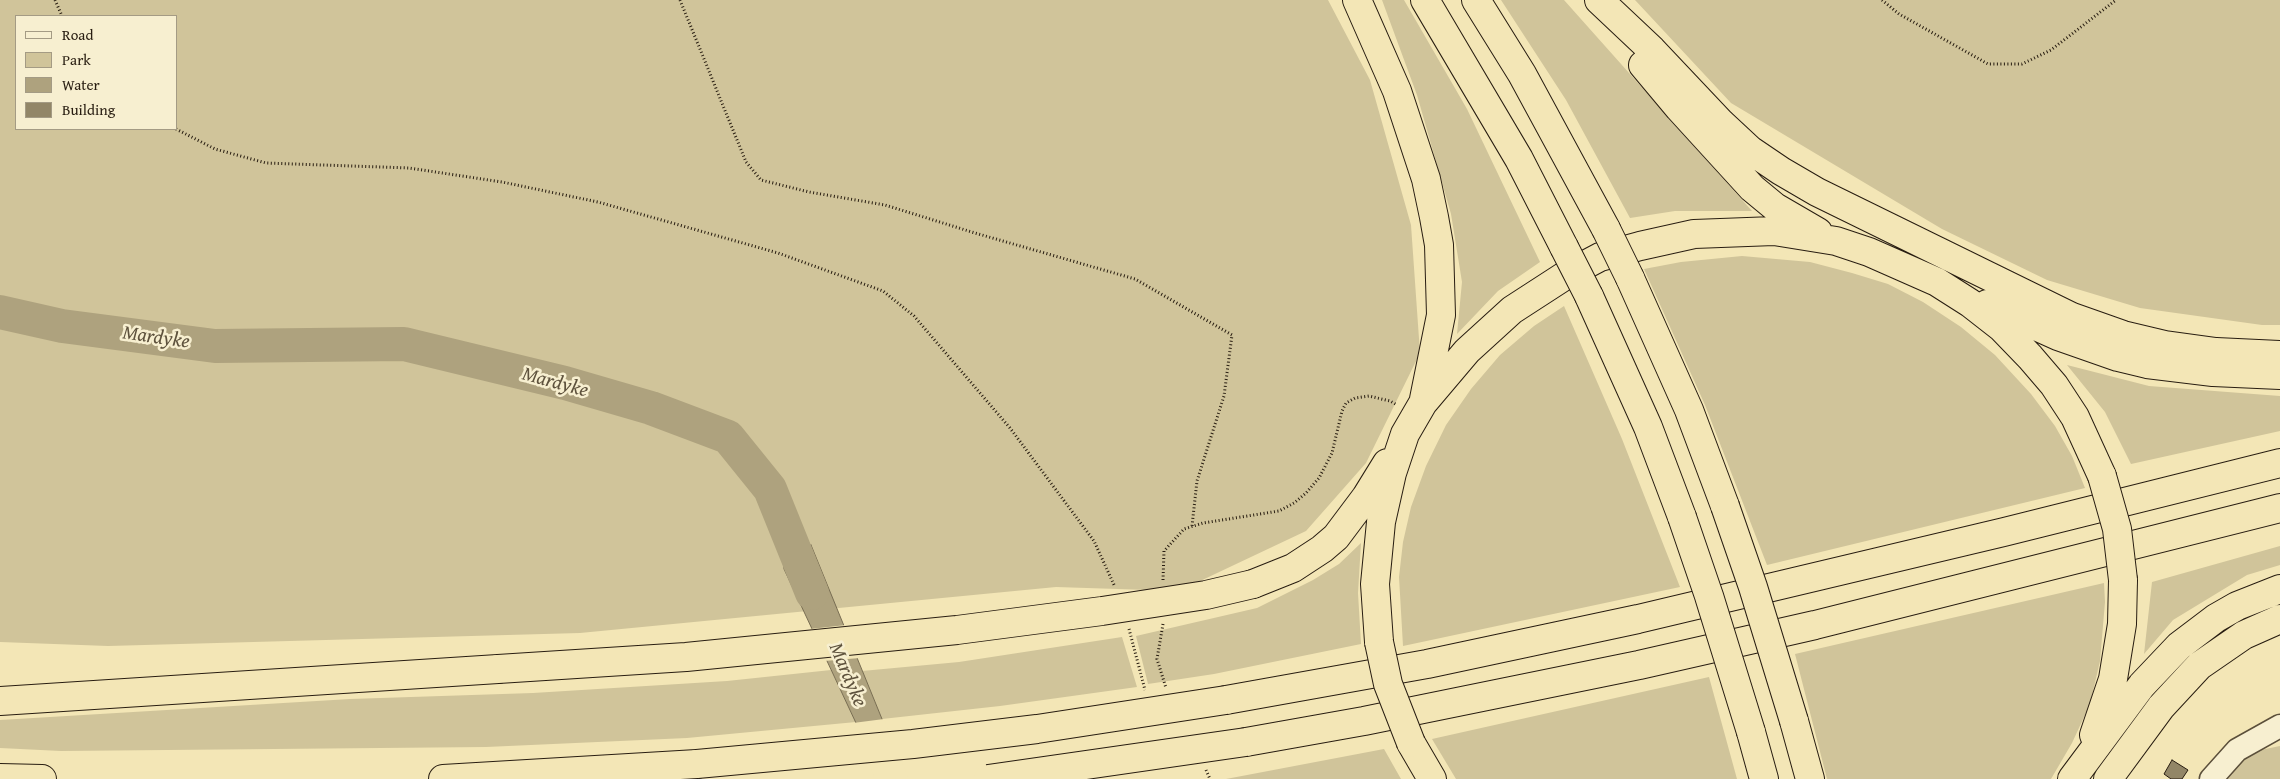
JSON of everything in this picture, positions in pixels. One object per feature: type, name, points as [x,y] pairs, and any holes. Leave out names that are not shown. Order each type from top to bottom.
[{"type":"highway","points":[[1357,0],[1397,92],[1426,179],[1439,245],[1441,315],[1414,417],[1388,489],[1377,554],[1375,602],[1379,642],[1388,684],[1411,743],[1432,779]]},
{"type":"highway","points":[[1425,0],[1520,159],[1589,296],[1648,427],[1682,516],[1709,596],[1764,779]]},
{"type":"highway","points":[[1476,0],[1522,74],[1606,229],[1689,410],[1725,506],[1761,612],[1810,779]]},
{"type":"highway","points":[[1590,0],[1679,108],[1752,188],[1784,212],[1836,241]]},
{"type":"highway","points":[[1599,0],[1652,50],[1721,123],[1750,150],[1780,171],[1817,192],[2072,317],[2123,335],[2165,345],[2216,352],[2280,355]]},
{"type":"highway","points":[[0,701],[686,658],[957,630],[1159,602],[1253,584],[1293,568],[1322,550],[1336,537],[1366,497],[1414,417],[1467,351],[1512,310],[1551,284],[1600,257],[1671,239],[1721,232],[1774,231],[1836,241],[1869,252],[2058,336],[2118,357],[2147,364],[2213,372],[2280,375]]},
{"type":"highway","points":[[1937,282],[1970,302],[2002,328],[2054,385],[2075,417],[2102,476],[2117,529],[2123,580],[2122,624],[2113,680],[2093,738],[2071,779]]},
{"type":"highway","points":[[443,779],[697,764],[913,744],[1037,729],[1226,700],[1427,664],[1638,620],[2004,532],[2280,462]]},
{"type":"highway","points":[[988,779],[1246,742],[1419,710],[1689,654],[2280,508]]},
{"type":"highway","points":[[2071,779],[2142,685],[2179,646],[2223,614],[2280,589]]},
{"type":"highway","points":[[2108,779],[2162,708],[2200,666],[2244,635],[2280,618]]},
{"type":"highway","points":[[0,683],[241,686]]},
{"type":"highway","points":[[0,778],[42,779]]},
{"type":"lane","points":[[2211,779],[2237,750],[2280,726]]},
{"type":"path","points":[[55,0],[62,15]]},
{"type":"path","points":[[680,0],[746,162],[761,180],[809,192],[885,205],[975,234],[1135,279],[1232,335],[1224,396],[1197,481],[1192,526]]},
{"type":"path","points":[[1882,0],[1899,14],[1988,64],[2022,64],[2051,50],[2116,0]]},
{"type":"path","points":[[178,130],[215,150],[266,163],[409,168],[502,182],[598,202],[778,252],[883,291],[914,316],[1010,428],[1094,541],[1110,572],[1116,591]]},
{"type":"path","points":[[1279,511],[1294,503],[1319,478],[1332,453],[1346,403],[1355,398],[1370,396],[1390,401],[1414,417]]},
{"type":"path","points":[[1126,620],[1149,699]]},
{"type":"green space","points":[[0,0],[1328,0],[1370,80],[1411,225],[1420,353],[1366,463],[1306,531],[1179,591],[1056,587],[580,633],[108,646],[0,642]]},
{"type":"green space","points":[[1382,0],[1404,0],[1467,109],[1540,262],[1498,291],[1457,334],[1462,282],[1451,214],[1417,95]]},
{"type":"green space","points":[[1501,0],[1564,0],[1752,211],[1675,211],[1630,218],[1566,100]]},
{"type":"green space","points":[[1635,0],[2280,0],[2280,325],[2262,325],[2140,308],[2047,280],[1942,229],[1731,103]]},
{"type":"green space","points":[[1742,256],[1810,262],[1888,284],[1923,302],[1961,327],[1995,355],[2031,394],[2055,426],[2072,456],[2085,488],[1767,565],[1705,405],[1644,269],[1681,262]]},
{"type":"green space","points":[[1564,306],[1622,439],[1680,587],[1403,646],[1399,577],[1403,542],[1411,507],[1426,466],[1446,425],[1471,389],[1500,355],[1534,326]]},
{"type":"green space","points":[[2067,365],[2149,386],[2280,396],[2280,431],[2131,464],[2105,412]]},
{"type":"green space","points":[[1361,543],[1358,593],[1361,644],[1214,674],[1148,684],[1136,636],[1257,608],[1313,580],[1339,564]]},
{"type":"green space","points":[[2280,546],[2280,565],[2247,575],[2173,620],[2144,654],[2152,582]]},
{"type":"green space","points":[[2104,583],[2105,602],[2100,661],[2090,704],[2072,743],[2051,779],[1827,779],[1795,654]]},
{"type":"green space","points":[[1122,637],[1137,687],[1000,706],[882,719],[862,671],[959,662]]},
{"type":"green space","points":[[831,670],[856,722],[687,738],[486,747],[61,751],[0,748],[0,720],[350,699],[533,693],[727,681]]},
{"type":"green space","points":[[1709,677],[1737,779],[1456,779],[1432,739]]},
{"type":"green space","points":[[2280,746],[2280,779],[2222,779],[2236,755]]},
{"type":"green space","points":[[1384,749],[1401,779],[1226,779]]},
{"type":"water","points":[[811,545],[906,779],[856,723],[784,569],[783,554]]},
{"type":"pier","points":[[846,625],[860,658],[824,661],[810,629]]},
{"type":"pier","points":[[884,719],[909,779],[875,779],[853,723]]},
{"type":"building","points":[[2172,760],[2188,770],[2182,779],[2171,779],[2164,774]]},
{"type":"waterway","name":"Mardyke","points":[[0,312],[62,326],[215,346],[404,344],[565,383],[651,408],[728,437],[770,489],[812,593]]}]
